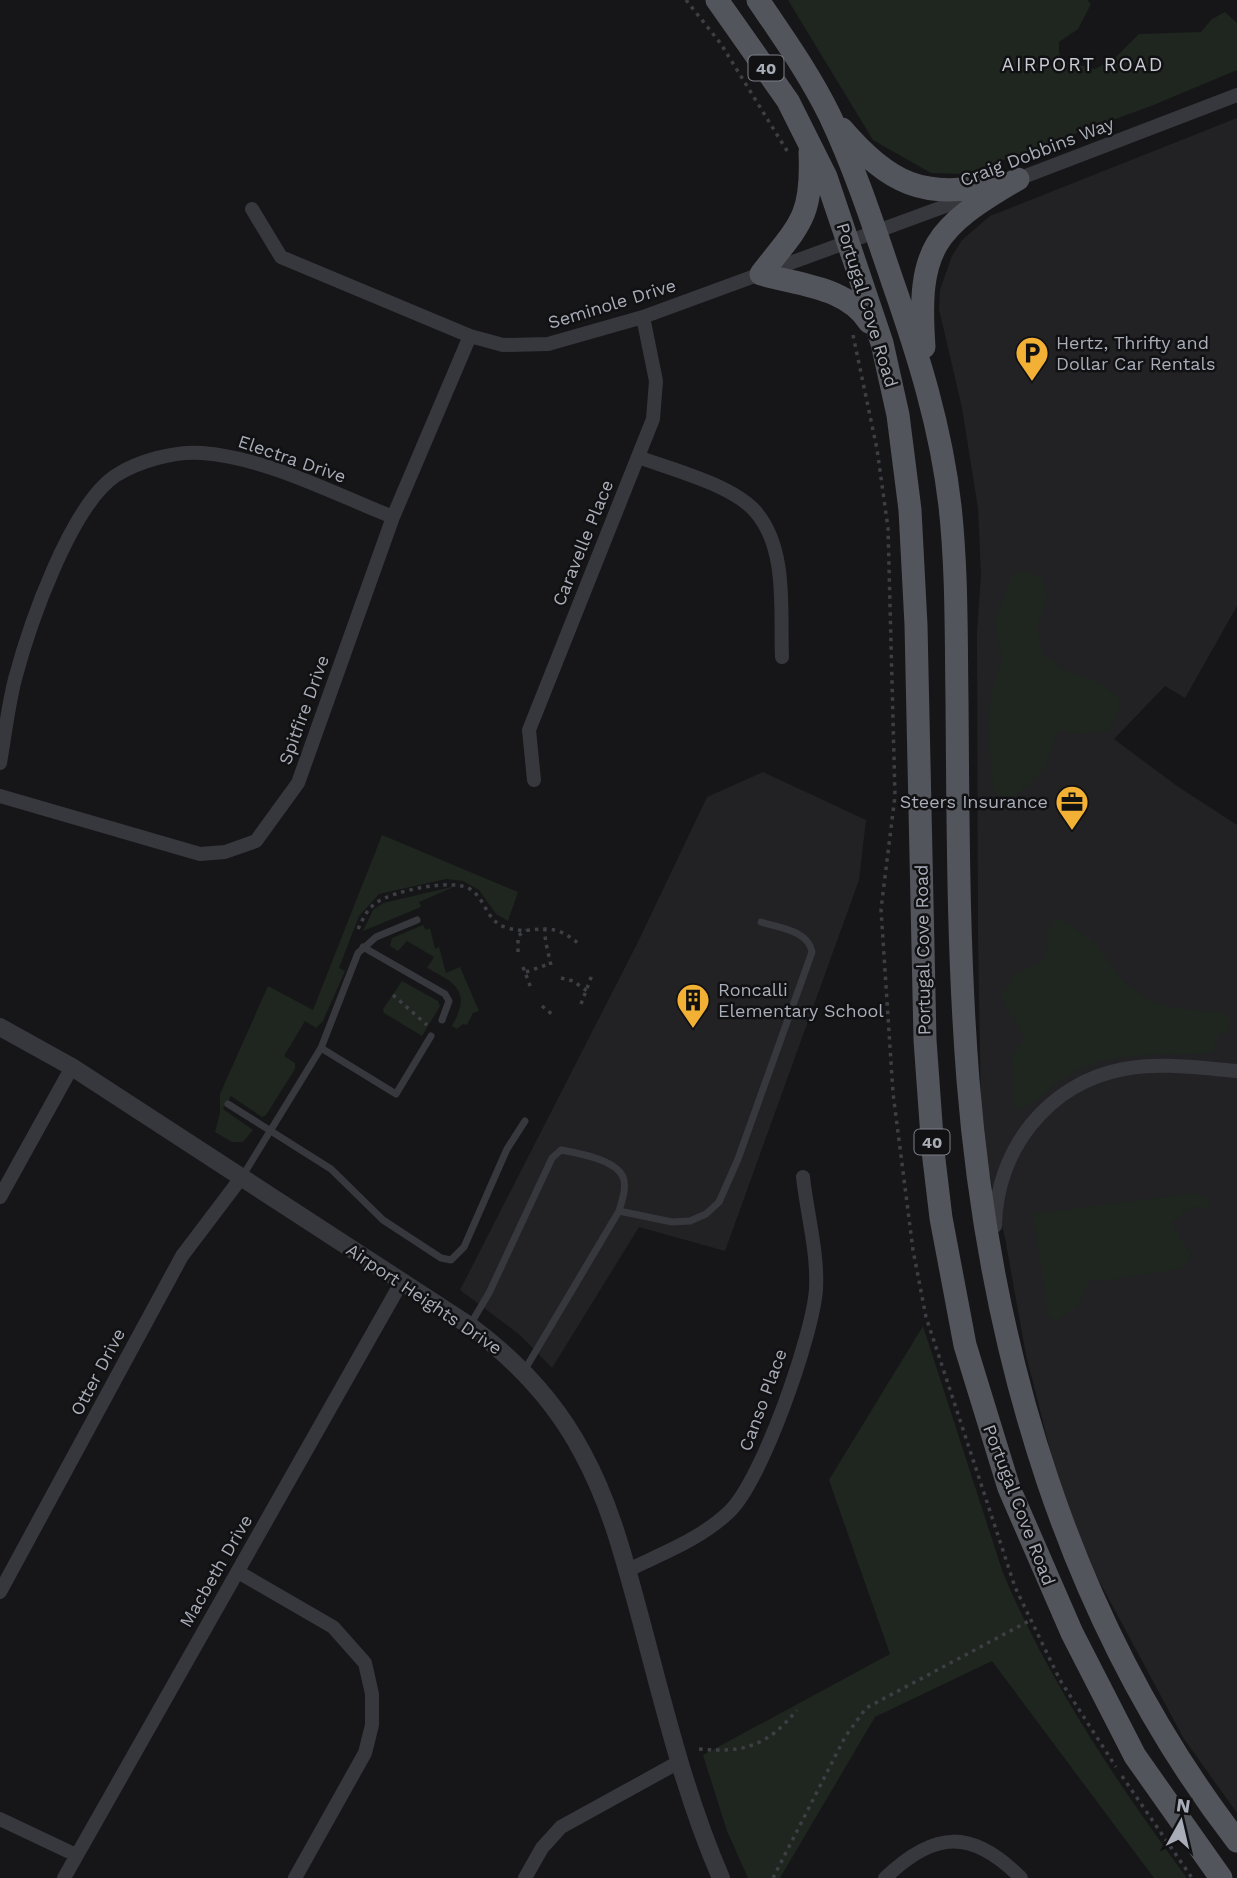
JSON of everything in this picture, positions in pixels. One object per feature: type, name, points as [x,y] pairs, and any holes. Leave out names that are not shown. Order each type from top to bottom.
[{"type":"main road","name":"Portugal Cove Road","points":[[717,0],[768,71],[809,140],[826,177],[882,343],[898,415],[910,510],[916,625],[925,1040],[941,1218],[965,1345],[1009,1488],[1077,1644],[1135,1756],[1222,1878]]},
{"type":"main road","name":"Portugal Cove Road","points":[[758,0],[829,114],[877,234],[927,379],[936,415],[954,546],[960,937],[968,1078],[980,1204],[994,1283],[1023,1404],[1041,1464],[1095,1601],[1171,1746],[1237,1841]]},
{"type":"main road","points":[[829,114],[872,163],[914,185],[939,192],[964,191],[1018,179]]},
{"type":"main road","points":[[809,140],[811,179],[805,216],[761,274],[846,298],[859,307],[882,343]]},
{"type":"main road","points":[[927,379],[921,302],[930,257],[948,225],[973,205],[1018,179]]},
{"type":"street","name":"Craig Dobbins Way","points":[[849,243],[1237,95]]},
{"type":"street","name":"Seminole Drive","points":[[251,209],[281,257],[470,336],[503,345],[548,344],[643,317],[849,243]]},
{"type":"street","name":"Caravelle Place","points":[[534,780],[529,730],[653,419],[657,396],[653,359],[643,317]]},
{"type":"street","name":"Spitfire Drive","points":[[0,796],[200,854],[225,852],[256,841],[299,783],[393,517],[470,336]]},
{"type":"street","name":"Electra Drive","points":[[0,763],[15,678],[68,534],[90,501],[115,477],[169,456],[199,453],[255,463],[393,517]]},
{"type":"street","points":[[638,457],[731,493],[754,510],[773,542],[778,569],[782,657]]},
{"type":"street","name":"Airport Heights Drive","points":[[0,1027],[72,1067],[401,1283],[470,1325],[524,1372],[551,1405],[582,1453],[616,1529],[679,1762],[721,1878]]},
{"type":"street","points":[[994,1283],[995,1207],[1004,1169],[1032,1122],[1053,1102],[1096,1077],[1124,1069],[1178,1066],[1237,1071]]},
{"type":"street","points":[[0,1197],[72,1067]]},
{"type":"street","name":"Canso Place","points":[[628,1570],[685,1543],[720,1520],[744,1495],[762,1462],[814,1308],[816,1273],[803,1177]]},
{"type":"street","name":"Otter Drive","points":[[0,1591],[182,1256],[241,1178]]},
{"type":"street","name":"Macbeth Drive","points":[[64,1878],[401,1283]]},
{"type":"street","points":[[238,1572],[333,1627],[365,1663],[372,1694],[372,1725],[365,1753],[295,1878]]},
{"type":"street","points":[[525,1878],[542,1848],[561,1828],[679,1762]]},
{"type":"street","points":[[0,1819],[76,1855]]},
{"type":"street","points":[[885,1878],[917,1852],[936,1844],[955,1842],[977,1846],[998,1855],[1021,1878]]},
{"type":"lane","points":[[241,1178],[321,1048],[354,963],[363,947],[376,937],[417,920]]},
{"type":"lane","points":[[620,1211],[672,1222],[690,1221],[706,1214],[719,1202],[738,1159],[812,951],[811,942],[805,936],[761,922]]},
{"type":"lane","points":[[363,947],[445,994],[449,1001],[442,1020]]},
{"type":"lane","points":[[321,1048],[396,1094],[432,1036]]},
{"type":"lane","points":[[228,1104],[331,1170],[383,1220],[441,1258],[451,1260],[464,1247],[507,1149],[525,1121]]},
{"type":"lane","points":[[470,1325],[489,1293],[545,1171],[561,1150],[609,1164],[618,1171],[624,1185],[620,1211],[524,1372]]},
{"type":"path","points":[[358,929],[365,915],[384,897],[452,883],[473,890],[491,920],[506,928],[545,928],[566,934],[581,946]]},
{"type":"path","points":[[545,928],[551,966]]},
{"type":"path","points":[[518,952],[518,936],[527,929]]},
{"type":"path","points":[[526,972],[546,965],[550,959]]},
{"type":"path","points":[[523,967],[532,991]]},
{"type":"path","points":[[580,1004],[592,975]]},
{"type":"path","points":[[561,978],[573,981],[587,991]]},
{"type":"path","points":[[393,995],[429,1026]]},
{"type":"path","points":[[542,1006],[554,1016]]},
{"type":"path","points":[[773,1878],[845,1737],[866,1707],[1029,1621]]},
{"type":"path","points":[[699,1749],[725,1751],[749,1748],[773,1736],[797,1710]]},
{"type":"shaded area","points":[[788,0],[1087,0],[1091,4],[1078,29],[1059,42],[1059,54],[1068,62],[1095,69],[1114,59],[1139,34],[1201,32],[1212,19],[1225,12],[1237,23],[1237,70],[1151,106],[965,174],[931,173],[873,140]]},
{"type":"shaded area","points":[[1237,118],[1237,606],[1185,698],[1165,686],[1114,739],[1177,786],[1237,825],[1237,1813],[1184,1739],[1083,1551],[1060,1489],[1026,1355],[1005,1238],[986,1161],[981,1109],[978,936],[977,633],[981,574],[978,508],[962,408],[939,309],[940,290],[952,256],[962,240],[990,216]]},
{"type":"shaded area","points":[[1021,571],[1043,577],[1047,599],[1037,626],[1042,653],[1062,669],[1096,681],[1119,697],[1119,713],[1108,730],[1081,734],[1060,730],[1041,773],[1024,789],[1004,801],[993,790],[988,727],[992,690],[1002,659],[994,621],[1012,576]]},
{"type":"shaded area","points":[[763,772],[866,820],[859,880],[725,1251],[639,1227],[552,1368],[520,1335],[460,1290],[637,944],[707,797]]},
{"type":"shaded area","points":[[382,835],[518,892],[508,921],[496,914],[479,890],[463,881],[446,879],[379,894],[359,916],[339,968],[345,971],[323,1021],[316,1028],[305,1021],[284,1056],[295,1063],[295,1069],[266,1115],[262,1117],[231,1096],[223,1109],[253,1130],[243,1142],[232,1142],[215,1132],[220,1113],[220,1094],[268,986],[313,1010]]},
{"type":"shaded area","points":[[456,886],[419,902],[421,907],[363,931],[373,910],[383,903]]},
{"type":"shaded area","points":[[1058,917],[1096,946],[1119,976],[1137,992],[1172,1007],[1223,1013],[1229,1017],[1229,1031],[1218,1035],[1212,1053],[1141,1055],[1090,1065],[1066,1076],[1019,1110],[1014,1106],[1012,1055],[1024,1041],[1001,995],[1016,973],[1039,964],[1046,957],[1048,932]]},
{"type":"shaded area","points":[[423,925],[426,930],[430,928],[435,949],[439,947],[446,973],[460,967],[479,1011],[473,1013],[467,1025],[463,1024],[457,1029],[452,1026],[458,1014],[461,997],[454,984],[427,968],[434,957],[407,941],[398,951],[390,946],[392,938]]},
{"type":"shaded area","points":[[402,981],[438,1001],[440,1006],[422,1036],[384,1013],[383,1009]]},
{"type":"shaded area","points":[[1194,1193],[1209,1199],[1209,1208],[1191,1207],[1171,1223],[1192,1256],[1181,1269],[1103,1281],[1094,1278],[1075,1307],[1057,1320],[1049,1318],[1033,1214]]},
{"type":"shaded area","points":[[923,1326],[1003,1573],[1021,1614],[1086,1731],[1187,1878],[1154,1878],[992,1661],[875,1717],[780,1878],[748,1878],[727,1831],[703,1755],[890,1654],[829,1480]]},
{"type":"place","name":"Hertz, Thrifty and Dollar Car Rentals","points":[[1032,383]]},
{"type":"place","name":"Steers Insurance","points":[[1072,832]]},
{"type":"place","name":"Roncalli Elementary School","points":[[693,1030]]},
{"type":"district","name":"AIRPORT ROAD","points":[[1083,64]]}]
